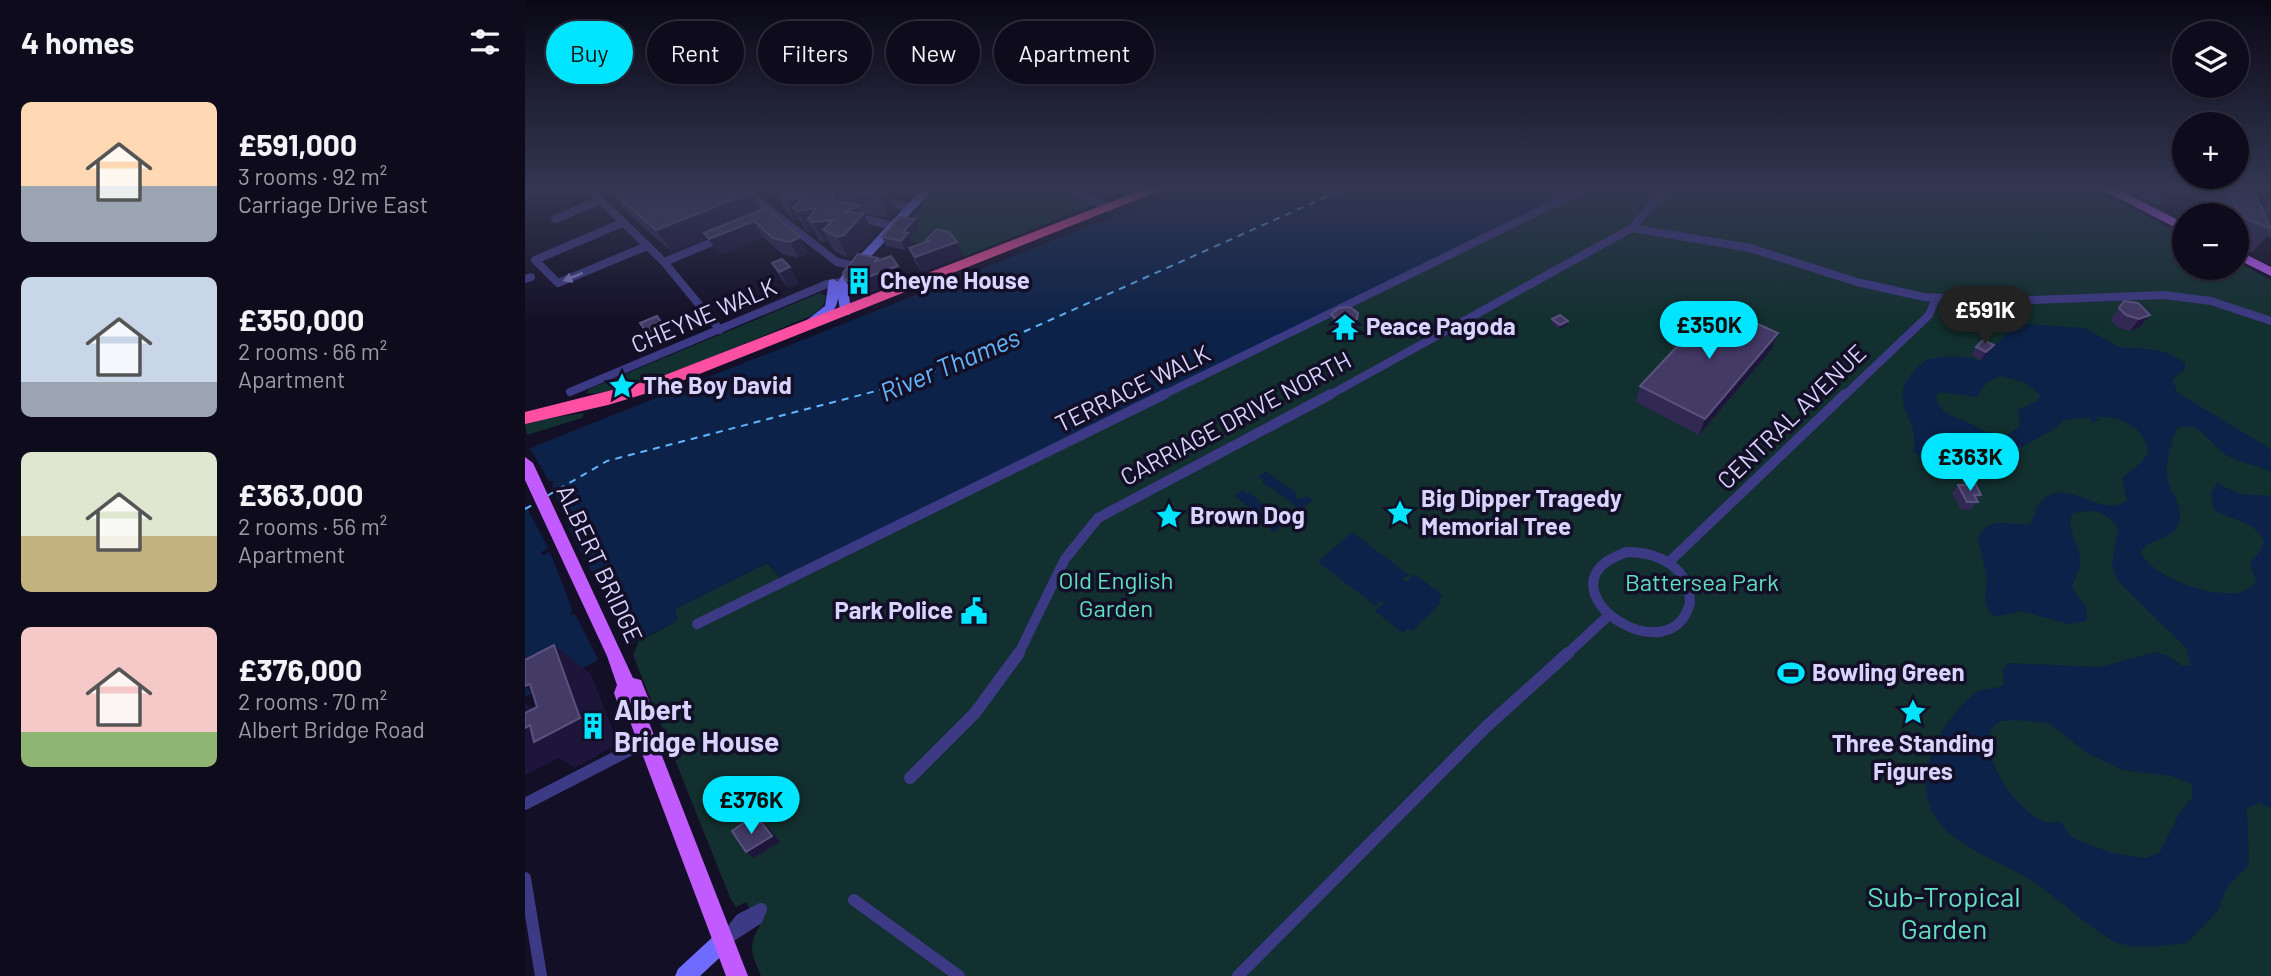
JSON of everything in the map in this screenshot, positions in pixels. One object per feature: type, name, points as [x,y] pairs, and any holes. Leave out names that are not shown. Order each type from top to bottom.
[{"type":"highway","points":[[525,418],[559,408],[579,395],[658,384],[1044,234]]},
{"type":"highway","points":[[525,409],[540,406],[559,408]]},
{"type":"main road","points":[[807,326],[831,307],[838,282],[887,234]]},
{"type":"main road","points":[[2249,260],[2271,272]]},
{"type":"main road","points":[[838,282],[845,312]]},
{"type":"main road","points":[[842,295],[876,300]]},
{"type":"main road","name":"ALBERT BRIDGE","points":[[525,463],[616,656],[627,686],[623,693],[629,710],[638,713],[737,976]]},
{"type":"main road","points":[[685,976],[723,941]]},
{"type":"street","points":[[597,234],[535,260],[558,282],[647,246]]},
{"type":"street","points":[[633,234],[664,262],[720,330]]},
{"type":"street","points":[[800,234],[841,264],[855,266]]},
{"type":"street","name":"TERRACE WALK","points":[[697,624],[1493,234]]},
{"type":"street","name":"CARRIAGE DRIVE NORTH","points":[[910,778],[967,726],[990,696],[1029,635],[1063,560],[1086,529],[1098,518],[1398,359],[1621,234]]},
{"type":"street","points":[[1656,234],[1750,248],[1857,282],[1936,298],[2007,301],[2164,295],[2211,301],[2271,321]]},
{"type":"street","points":[[664,262],[731,235]]},
{"type":"street","name":"CHEYNE WALK","points":[[579,395],[720,330],[838,282]]},
{"type":"street","name":"CENTRAL AVENUE","points":[[1669,562],[1929,315],[1936,298]]},
{"type":"street","points":[[1626,552],[1649,553],[1669,562],[1680,572],[1691,594],[1686,616],[1677,624],[1651,632],[1628,628],[1608,616],[1595,597],[1593,587],[1601,564],[1612,556],[1626,552]]},
{"type":"street","points":[[1238,976],[1486,727],[1608,616]]},
{"type":"street","points":[[525,804],[647,741]]},
{"type":"street","points":[[525,878],[541,976]]},
{"type":"street","points":[[854,900],[959,976]]},
{"type":"green space","points":[[897,234],[1021,234],[963,257],[959,251],[893,238]]},
{"type":"green space","name":"Battersea Park","points":[[1488,234],[2172,234],[2172,280],[2249,280],[2249,268],[2271,280],[2271,976],[761,976],[752,950],[753,939],[760,926],[746,902],[736,907],[731,900],[633,655],[639,641],[677,621],[675,609],[767,563],[781,578]]},
{"type":"green space","points":[[820,293],[826,296],[823,306],[813,315],[662,376],[604,392],[586,393],[589,389]]},
{"type":"green space","points":[[584,413],[582,418],[527,435],[525,424],[532,421]]},
{"type":"water","name":"River Thames","points":[[1070,234],[1488,234],[781,578],[767,563],[676,609],[677,621],[525,697],[525,450]]},
{"type":"water","points":[[2030,324],[2085,328],[2119,347],[2157,350],[2172,355],[2185,363],[2185,369],[2172,380],[2178,393],[2271,449],[2271,472],[2228,456],[2193,428],[2177,428],[2169,454],[2167,474],[2179,507],[2179,523],[2172,533],[2144,547],[2141,552],[2160,572],[2195,588],[2232,593],[2247,590],[2256,581],[2250,563],[2261,550],[2264,541],[2248,524],[2214,510],[2211,493],[2217,483],[2240,494],[2271,496],[2271,808],[2259,803],[2247,808],[2249,865],[2227,887],[2218,911],[2187,943],[2134,946],[2109,938],[2032,881],[1954,837],[1933,813],[1927,795],[1926,777],[1930,758],[1948,722],[1974,694],[2004,685],[2003,669],[2008,663],[2100,667],[2155,652],[2168,656],[2183,666],[2191,665],[2186,648],[2117,580],[2112,565],[2118,528],[2108,517],[2098,512],[2072,514],[2071,521],[2072,534],[2080,558],[2072,587],[2087,611],[2086,621],[2068,624],[2021,611],[1996,617],[1989,612],[1985,599],[1987,578],[1978,538],[1982,531],[1994,524],[2030,524],[2039,504],[2049,495],[2070,494],[2105,505],[2127,501],[2122,478],[2143,461],[2148,452],[2142,436],[2130,424],[2103,417],[2094,417],[2099,420],[2090,423],[2090,417],[2064,420],[2056,428],[1982,469],[1950,460],[1925,459],[1917,455],[1913,451],[1913,430],[1903,402],[1906,382],[1914,371],[1924,362],[1933,359],[1959,357],[1979,361],[2015,326]],"holes":[[[2001,376],[2026,383],[2040,395],[2038,401],[2018,410],[2020,425],[2007,434],[2001,436],[1989,433],[1948,414],[1938,403],[1936,396],[1939,392],[1976,397],[1988,382]],[[2001,721],[2049,723],[2087,753],[2123,770],[2171,776],[2192,784],[2193,796],[2179,814],[2160,852],[2146,858],[2113,853],[2070,836],[2061,822],[2045,822],[2023,806],[2012,795],[1995,768],[1989,741],[1992,728]]]},
{"type":"water","points":[[1266,471],[1295,492],[1297,499],[1308,497],[1313,500],[1301,510],[1275,491],[1277,489],[1272,489],[1262,482],[1264,479],[1257,478]]},
{"type":"water","points":[[1244,489],[1245,494],[1248,492],[1259,500],[1257,503],[1261,502],[1287,521],[1274,532],[1270,529],[1272,520],[1263,518],[1234,496]]},
{"type":"water","points":[[1352,532],[1409,575],[1403,579],[1407,582],[1414,574],[1443,595],[1438,600],[1441,603],[1412,631],[1408,628],[1403,633],[1375,611],[1384,603],[1380,600],[1376,606],[1318,562]]},
{"type":"pier","points":[[533,443],[530,448],[549,481],[554,481],[552,485],[572,536],[579,532],[582,534],[574,540],[603,592],[608,592],[606,598],[625,645],[630,645],[630,648],[597,665],[594,663],[598,659],[575,614],[570,615],[572,609],[550,552],[544,555],[540,553],[548,548],[525,504],[525,446]]},
{"type":"building","points":[[704,234],[723,234],[709,239]]},
{"type":"building","points":[[768,234],[796,234],[800,237],[790,242],[773,238]]},
{"type":"building","points":[[885,234],[908,234],[901,241],[882,237]]},
{"type":"building","points":[[932,234],[950,234],[957,242],[915,257],[909,248],[929,241],[926,240]]},
{"type":"building","points":[[858,254],[878,258],[874,262],[891,256],[898,266],[857,281],[845,280],[843,273]]},
{"type":"building","points":[[782,259],[790,267],[779,272],[772,263]]},
{"type":"building","points":[[2124,301],[2138,303],[2150,315],[2139,319],[2126,315],[2119,308]]},
{"type":"building","points":[[1716,305],[1778,333],[1705,419],[1640,386]]},
{"type":"building","points":[[1350,307],[1358,313],[1357,319],[1347,324],[1339,323],[1331,314],[1339,308]]},
{"type":"building","points":[[1560,315],[1568,321],[1560,325],[1552,319]]},
{"type":"building","points":[[657,316],[664,326],[647,333],[640,323]]},
{"type":"building","points":[[1983,340],[1994,345],[1986,352],[1976,347]]},
{"type":"building","points":[[1958,485],[1976,485],[1981,495],[1974,495],[1978,502],[1967,502]]},
{"type":"building","points":[[554,645],[580,718],[534,742],[530,725],[525,728],[525,713],[537,707],[530,684],[525,686],[525,660]]},
{"type":"building","points":[[745,822],[750,830],[761,822],[772,836],[746,852],[732,831]]},
{"type":"ferry route","points":[[547,496],[607,461],[876,391],[936,371],[1244,234]]},
{"type":"ferry route","points":[[525,509],[536,503]]},
{"type":"place","name":"Cheyne House","points":[[859,281]]},
{"type":"place","name":"Peace Pagoda","points":[[1345,327]]},
{"type":"place","name":"The Boy David","points":[[622,386]]},
{"type":"place","name":"Big Dipper Tragedy Memorial Tree","points":[[1400,513]]},
{"type":"place","name":"Brown Dog","points":[[1169,516]]},
{"type":"place","name":"Park Police","points":[[974,611]]},
{"type":"place","name":"Bowling Green","points":[[1791,673]]},
{"type":"place","name":"Three Standing Figures","points":[[1913,712]]},
{"type":"place","name":"Albert Bridge House","points":[[593,726]]},
{"type":"park label","name":"Old English Garden","points":[[1116,595]]},
{"type":"park label","name":"Sub-Tropical Garden","points":[[1944,913]]}]
